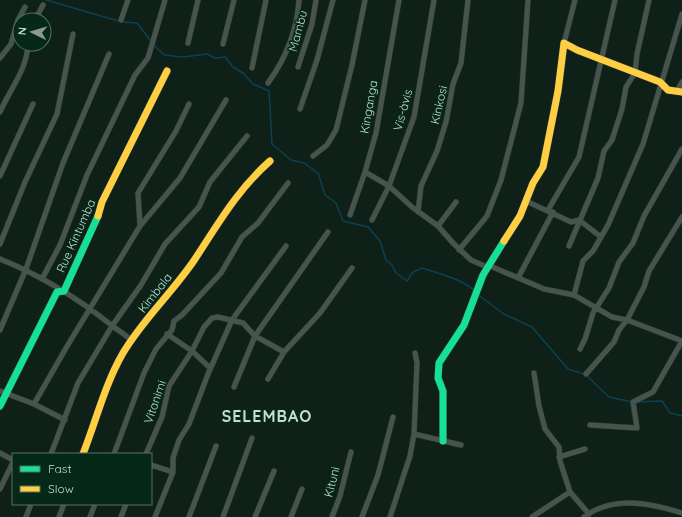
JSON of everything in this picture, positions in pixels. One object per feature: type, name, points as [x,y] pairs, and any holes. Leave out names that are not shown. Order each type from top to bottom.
[{"type":"street","points":[[121,20],[128,0]]},
{"type":"street","points":[[42,279],[60,245],[87,175],[135,75],[148,58],[154,42],[165,0]]},
{"type":"street","points":[[188,43],[198,0]]},
{"type":"street","points":[[223,44],[234,0]]},
{"type":"street","points":[[252,68],[266,0]]},
{"type":"street","points":[[268,83],[280,67],[295,29],[299,0]]},
{"type":"street","name":"Mambu","points":[[298,67],[312,24],[316,0]]},
{"type":"street","points":[[300,110],[317,60],[332,0]]},
{"type":"street","points":[[313,156],[327,145],[336,130],[352,66],[365,0]]},
{"type":"street","name":"Kinganga","points":[[350,215],[365,172],[376,133],[399,0]]},
{"type":"street","name":"Vis-àvis","points":[[372,220],[389,186],[416,108],[434,0]]},
{"type":"street","name":"Kinkosi","points":[[418,212],[421,186],[437,151],[446,122],[453,84],[461,63],[468,0]]},
{"type":"street","points":[[459,250],[487,216],[501,180],[521,102],[528,0]]},
{"type":"street","points":[[443,441],[443,391],[438,378],[439,363],[444,353],[464,325],[483,275],[520,216],[533,182],[544,165],[558,91],[564,43],[575,0]]},
{"type":"street","points":[[518,278],[550,211],[579,157],[596,87],[600,58],[615,0]]},
{"type":"street","points":[[569,246],[598,178],[604,151],[612,140],[622,109],[626,87],[635,73],[637,54],[649,0]]},
{"type":"street","points":[[39,12],[43,5]]},
{"type":"street","points":[[0,58],[11,44],[18,20],[25,7]]},
{"type":"street","points":[[574,295],[582,261],[593,251],[608,225],[643,144],[660,82],[682,14]]},
{"type":"street","points":[[0,244],[25,182],[57,114],[73,34]]},
{"type":"street","points":[[564,43],[577,50],[660,82],[668,90],[680,92],[682,82]]},
{"type":"street","points":[[0,112],[9,92],[22,71],[27,58],[27,52]]},
{"type":"street","points":[[0,330],[26,269],[63,163],[109,54]]},
{"type":"street","name":"Rue Kintumba","points":[[0,406],[3,392],[57,292],[64,291],[97,221],[102,202],[167,71]]},
{"type":"street","points":[[34,404],[140,226],[180,178],[226,100]]},
{"type":"street","points":[[0,176],[33,104]]},
{"type":"street","points":[[140,226],[138,193],[176,131],[189,104]]},
{"type":"street","points":[[51,453],[78,383],[112,326],[140,285],[165,244],[199,207],[210,182],[247,136]]},
{"type":"street","points":[[580,350],[596,308],[609,288],[619,262],[633,243],[644,216],[682,149]]},
{"type":"street","name":"Kimbala","points":[[83,453],[117,364],[132,341],[185,273],[235,200],[256,174],[270,161]]},
{"type":"street","points":[[365,172],[389,186],[418,212],[438,226],[459,250],[471,260],[554,292],[574,295],[612,317],[627,320],[682,341],[653,392],[633,402],[637,428],[590,425]]},
{"type":"street","points":[[114,453],[150,361],[167,334],[172,330],[174,321],[182,315],[221,273],[242,237],[258,223],[288,184]]},
{"type":"street","points":[[526,200],[571,222],[579,220]]},
{"type":"street","points":[[438,226],[456,202]]},
{"type":"street","points":[[586,374],[614,342],[621,326],[627,320],[644,287],[649,271],[682,217]]},
{"type":"street","points":[[579,220],[601,237]]},
{"type":"street","points":[[234,387],[254,336],[328,232]]},
{"type":"street","points":[[155,517],[173,472],[173,458],[179,440],[190,424],[210,368],[232,320],[286,246]]},
{"type":"street","points":[[0,259],[26,269],[64,291],[90,308],[132,341]]},
{"type":"street","points":[[268,379],[284,352],[320,313],[352,268]]},
{"type":"street","name":"Vitanimi","points":[[146,453],[162,417],[169,386],[192,351],[204,327],[212,318],[232,320]]},
{"type":"street","points":[[232,320],[243,323],[254,336],[284,352]]},
{"type":"street","points":[[167,334],[192,351],[210,368]]},
{"type":"street","points":[[390,517],[410,456],[414,434],[417,363],[416,353]]},
{"type":"street","points":[[534,373],[542,420],[545,429],[559,447],[559,457],[570,492],[587,515],[597,510],[630,502],[659,506],[682,513]]},
{"type":"street","points":[[3,392],[34,404],[64,420]]},
{"type":"street","points":[[362,517],[378,475],[393,417]]},
{"type":"street","points":[[414,434],[461,445]]},
{"type":"street","points":[[223,517],[252,438]]},
{"type":"street","points":[[189,517],[216,446]]},
{"type":"street","points":[[559,457],[585,449]]},
{"type":"street","name":"Kituni","points":[[332,517],[340,496],[350,452]]},
{"type":"street","points":[[0,453],[12,460]]},
{"type":"street","points":[[0,489],[12,463]]},
{"type":"street","points":[[152,465],[173,472]]},
{"type":"street","points":[[256,517],[274,471]]},
{"type":"street","points":[[291,517],[302,489]]},
{"type":"street","points":[[532,517],[570,492]]},
{"type":"street","points":[[26,517],[31,505]]},
{"type":"street","points":[[59,517],[64,505]]},
{"type":"street","points":[[90,517],[95,505]]},
{"type":"street","points":[[121,517],[126,505]]},
{"type":"waterway","points":[[46,0],[122,22],[137,23],[151,41]]},
{"type":"waterway","points":[[153,44],[164,55],[183,57],[207,54],[215,58],[225,57],[233,67],[243,73],[253,84],[269,91],[272,144],[291,160],[304,163],[318,173],[325,195],[336,203],[343,221],[368,227],[380,241],[386,260],[392,265],[396,273],[407,281],[413,272],[422,268],[443,274],[463,283],[475,291]]},
{"type":"waterway","points":[[477,294],[504,314],[532,327],[568,369],[584,374]]},
{"type":"waterway","points":[[587,376],[609,397],[632,402]]},
{"type":"waterway","points":[[638,402],[662,401],[670,413],[682,416]]},
{"type":"traffic: fast","points":[[0,406],[57,292],[64,291],[98,216]]},
{"type":"traffic: fast","points":[[443,441],[443,391],[438,378],[439,363],[464,325],[483,275],[504,241]]},
{"type":"traffic: slow","points":[[504,241],[520,216],[533,183],[543,167],[558,91],[564,43],[577,50],[660,82],[668,90],[682,92]]},
{"type":"traffic: slow","points":[[98,216],[102,202],[167,71]]},
{"type":"traffic: slow","points":[[83,453],[111,377],[123,353],[149,317],[195,259],[238,195],[270,161]]},
{"type":"district","name":"SELEMBAO","points":[[267,416]]}]
